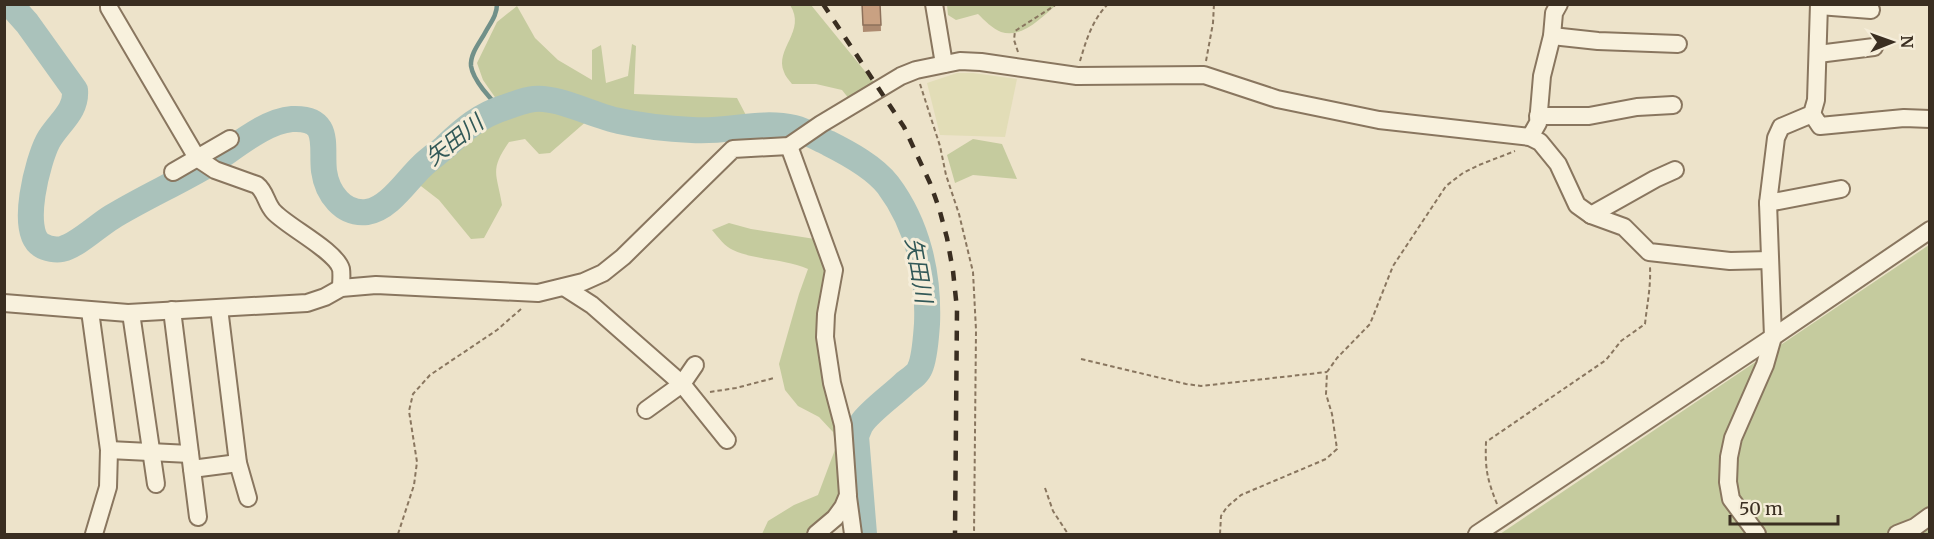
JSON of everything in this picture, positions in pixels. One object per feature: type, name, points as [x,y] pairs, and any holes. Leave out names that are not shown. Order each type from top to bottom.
[{"type":"street","points":[[109,4],[109,9],[198,159],[215,170],[260,188],[273,212],[328,253],[338,264],[341,270],[341,288]]},
{"type":"street","points":[[934,4],[944,63]]},
{"type":"street","points":[[1530,137],[1538,123],[1542,76],[1552,36],[1554,13],[1558,4]]},
{"type":"street","points":[[1871,10],[1819,5],[1816,100],[1812,114],[1820,126],[1904,118],[1929,119]]},
{"type":"street","points":[[1552,36],[1598,41],[1678,44]]},
{"type":"street","points":[[1818,54],[1874,47]]},
{"type":"street","points":[[4,303],[131,313],[307,303],[341,288],[376,285],[538,292],[564,287],[603,273],[733,149],[792,144],[820,124],[901,76],[944,63],[981,62],[1077,76],[1204,75],[1277,99],[1378,120],[1530,137],[1540,142],[1558,164],[1577,205],[1590,215],[1624,227],[1649,252],[1730,261],[1770,260]]},
{"type":"street","points":[[1538,116],[1589,116],[1637,107],[1673,105]]},
{"type":"street","points":[[1757,534],[1731,499],[1728,482],[1729,457],[1733,438],[1765,365],[1773,337],[1768,203],[1776,138],[1781,127],[1812,114]]},
{"type":"street","points":[[172,171],[198,159],[230,139]]},
{"type":"street","points":[[792,144],[834,270],[826,314],[825,337],[832,383],[843,425],[853,534]]},
{"type":"street","points":[[1590,215],[1654,178],[1676,170]]},
{"type":"street","points":[[1768,203],[1841,189]]},
{"type":"street","points":[[1478,534],[1929,230]]},
{"type":"street","points":[[564,287],[592,305],[682,384],[727,440]]},
{"type":"street","points":[[219,308],[238,463],[248,498]]},
{"type":"street","points":[[172,310],[198,517]]},
{"type":"street","points":[[90,311],[109,450],[108,487],[94,534]]},
{"type":"street","points":[[131,313],[156,484]]},
{"type":"street","points":[[646,410],[682,384],[695,365]]},
{"type":"street","points":[[109,450],[151,452],[191,461],[238,463]]},
{"type":"street","points":[[816,534],[835,518],[848,495]]},
{"type":"street","points":[[1897,534],[1915,527],[1929,516]]},
{"type":"path","points":[[1024,69],[1014,40],[1015,31],[1057,4]]},
{"type":"path","points":[[1077,76],[1088,34],[1108,4]]},
{"type":"path","points":[[1204,75],[1214,4]]},
{"type":"path","points":[[916,70],[940,146],[973,272],[976,330],[974,534]]},
{"type":"path","points":[[1220,534],[1221,516],[1227,507],[1241,495],[1333,454],[1336,448],[1332,414],[1326,394],[1327,372],[1337,358],[1370,324],[1393,266],[1446,186],[1463,173],[1515,151],[1530,137]]},
{"type":"path","points":[[1502,517],[1487,478],[1486,442],[1606,360],[1621,341],[1645,324],[1650,282],[1649,252]]},
{"type":"path","points":[[398,534],[414,485],[417,462],[410,411],[412,394],[430,375],[497,330],[538,292]]},
{"type":"path","points":[[1081,359],[1201,386],[1327,372]]},
{"type":"path","points":[[682,384],[704,392],[719,392],[774,378]]},
{"type":"path","points":[[1045,488],[1053,511],[1068,534]]},
{"type":"shaded area","points":[[957,73],[1017,79],[1005,137],[940,135],[927,83]]},
{"type":"green space","points":[[947,4],[1056,5],[1031,26],[1009,33],[995,29],[978,14],[956,20],[948,15]]},
{"type":"green space","points":[[790,5],[811,5],[877,86],[850,100],[842,90],[816,84],[792,84],[782,64],[795,23]]},
{"type":"green space","points":[[517,6],[535,38],[558,60],[592,80],[592,50],[601,45],[606,83],[628,76],[632,44],[636,46],[634,94],[737,98],[749,121],[701,123],[660,118],[604,106],[550,153],[539,154],[525,139],[509,142],[499,160],[496,172],[502,205],[484,238],[471,239],[439,200],[417,183],[506,113],[483,80],[477,63],[497,22]]},
{"type":"green space","points":[[973,139],[1002,144],[1017,179],[973,175],[955,183],[947,155]]},
{"type":"green space","points":[[729,223],[751,229],[815,239],[822,257],[825,271],[818,313],[818,347],[840,428],[840,496],[829,514],[805,534],[762,534],[768,521],[794,505],[818,495],[836,447],[833,432],[819,417],[798,406],[785,390],[779,364],[808,269],[799,265],[742,254],[730,249],[712,230]]},
{"type":"green space","points":[[1929,245],[1929,534],[1500,534]]},
{"type":"building","points":[[862,4],[880,4],[881,25],[863,25]]},
{"type":"waterway","name":"矢田川","points":[[10,4],[27,23],[75,90],[75,98],[70,111],[44,150],[32,195],[31,226],[41,245],[51,249],[62,249],[74,244],[112,217],[209,164],[259,130],[292,119],[305,120],[319,128],[323,143],[324,171],[329,187],[338,201],[358,212],[367,212],[383,206],[425,163],[480,118],[497,110],[534,99],[553,100],[609,118],[655,127],[718,130],[768,125],[794,128],[844,151],[876,172],[898,200],[920,251],[927,306],[925,346],[919,370],[866,418],[856,436],[864,534]]},
{"type":"waterway","points":[[497,4],[496,12],[474,52],[471,66],[479,83],[501,109]]},
{"type":"railway","points":[[823,4],[904,127],[930,183],[947,238],[957,309],[955,534]]}]
